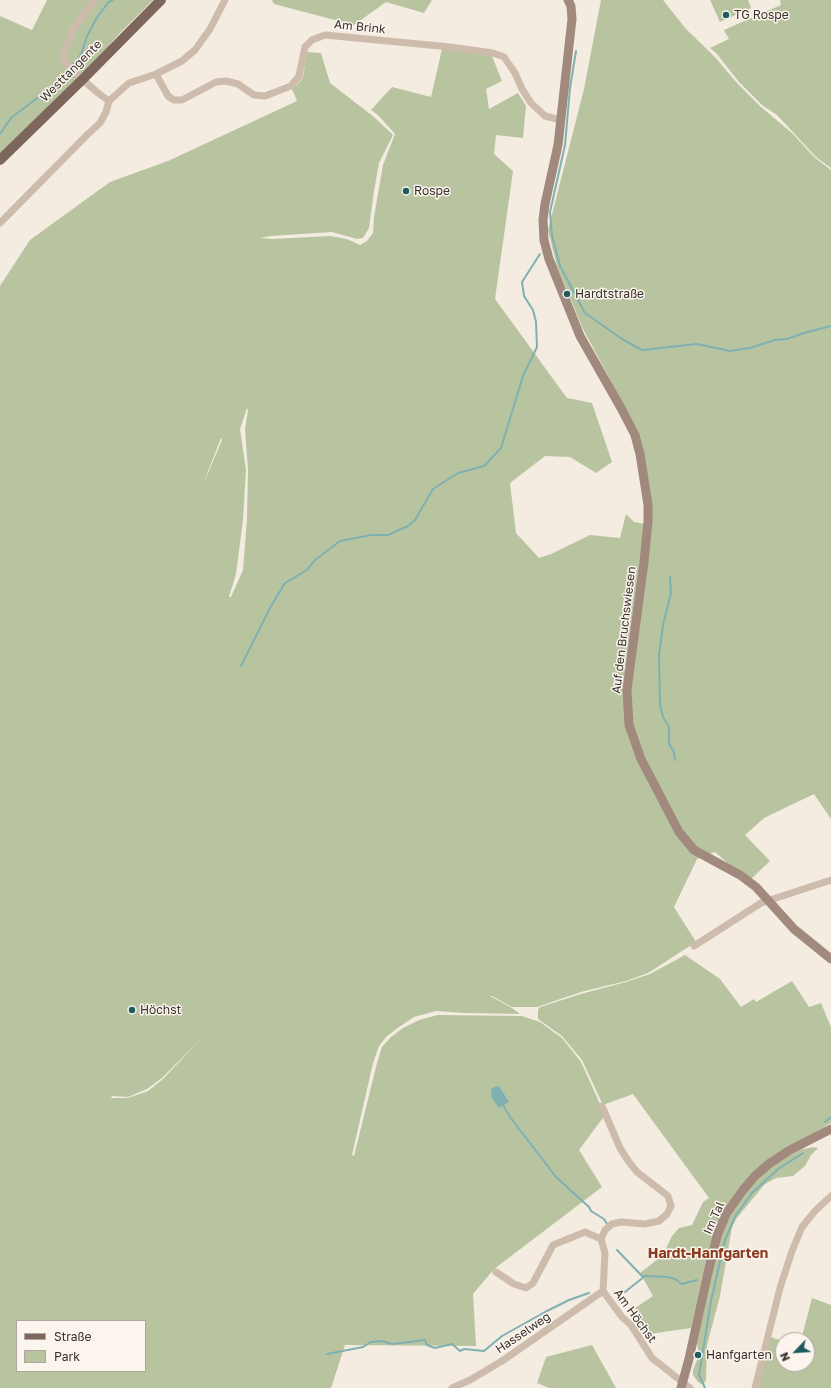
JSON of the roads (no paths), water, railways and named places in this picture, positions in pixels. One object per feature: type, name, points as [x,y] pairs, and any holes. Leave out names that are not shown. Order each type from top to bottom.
[{"type":"main road","name":"Westtangente","points":[[0,160],[161,0]]},
{"type":"street","points":[[94,0],[73,29],[63,54],[64,60],[74,72],[109,101]]},
{"type":"street","points":[[0,223],[100,123],[106,112],[109,101],[129,83],[156,74],[182,61],[195,50],[210,29],[225,0]]},
{"type":"street","points":[[561,120],[572,19],[571,6],[568,0]]},
{"type":"street","name":"Am Brink","points":[[156,74],[168,96],[174,100],[182,100],[216,82],[226,81],[238,84],[254,95],[265,96],[291,86],[299,76],[305,47],[312,40],[325,34],[450,47],[493,53],[504,57],[515,73],[522,89],[531,103],[545,116],[561,120]]},
{"type":"street","name":"Auf den Bruchswiesen","points":[[561,120],[558,145],[544,215],[544,240],[549,259],[580,336],[635,435],[648,505],[644,562],[627,690],[629,725],[642,759],[679,832],[694,850],[740,875],[756,887],[794,929],[831,959]]},
{"type":"street","points":[[694,946],[769,900],[831,880]]},
{"type":"street","points":[[496,1272],[514,1284],[526,1288],[533,1283],[553,1245],[585,1232],[601,1239],[605,1230],[612,1224],[621,1222],[645,1224],[659,1221],[667,1214],[671,1206],[668,1196],[637,1172],[629,1162],[620,1148],[602,1106]]},
{"type":"street","name":"Im Tal","points":[[685,1386],[706,1281],[717,1236],[726,1214],[755,1176],[770,1163],[790,1150],[831,1129]]},
{"type":"street","points":[[755,1388],[780,1288],[792,1251],[802,1227],[815,1211],[831,1196]]},
{"type":"street","name":"Am Höchst","points":[[601,1239],[605,1253],[603,1291],[622,1317],[631,1325],[652,1358],[685,1386]]},
{"type":"street","name":"Hasselweg","points":[[452,1388],[470,1380],[502,1361],[603,1291]]},
{"type":"water","points":[[499,1086],[509,1102],[499,1108],[492,1098],[491,1089]]},
{"type":"waterway","points":[[0,134],[11,118],[53,86],[79,58],[87,36],[98,16],[108,3],[113,0]]},
{"type":"waterway","points":[[576,51],[570,88],[565,145],[550,212],[552,236],[560,266],[585,313],[622,339],[642,350],[697,344],[730,351],[750,348],[775,340],[787,339],[831,326]]},
{"type":"waterway","points":[[241,666],[271,606],[285,583],[307,570],[314,561],[340,541],[371,535],[388,535],[408,526],[415,520],[433,489],[458,473],[484,466],[501,448],[523,376],[537,347],[536,322],[533,310],[524,296],[522,282],[540,254]]},
{"type":"waterway","points":[[670,577],[671,593],[663,625],[659,655],[660,704],[663,717],[669,727],[669,744],[674,752],[675,760]]},
{"type":"waterway","points":[[503,1105],[510,1117],[556,1177],[589,1207],[591,1211],[604,1219],[607,1224]]},
{"type":"waterway","points":[[825,1122],[831,1117]]},
{"type":"waterway","points":[[705,1388],[699,1375],[711,1301],[725,1240],[736,1215],[752,1193],[778,1169],[803,1153]]},
{"type":"waterway","points":[[617,1250],[643,1277]]},
{"type":"waterway","points":[[614,1292],[625,1292],[645,1276],[668,1277],[675,1279],[682,1284],[697,1280]]},
{"type":"waterway","points":[[327,1354],[363,1347],[371,1342],[382,1341],[392,1344],[425,1340],[427,1345],[435,1348],[452,1344],[460,1351],[464,1349],[484,1351],[502,1336],[545,1312],[569,1300],[589,1293]]},
{"type":"place","name":"TG Rospe","points":[[726,15]]},
{"type":"place","name":"Rospe","points":[[406,191]]},
{"type":"place","name":"Hardtstraße","points":[[567,294]]},
{"type":"place","name":"Höchst","points":[[132,1010]]},
{"type":"place","name":"Hanfgarten","points":[[698,1355]]},
{"type":"district","name":"Hardt-Hanfgarten","points":[[708,1254]]}]
